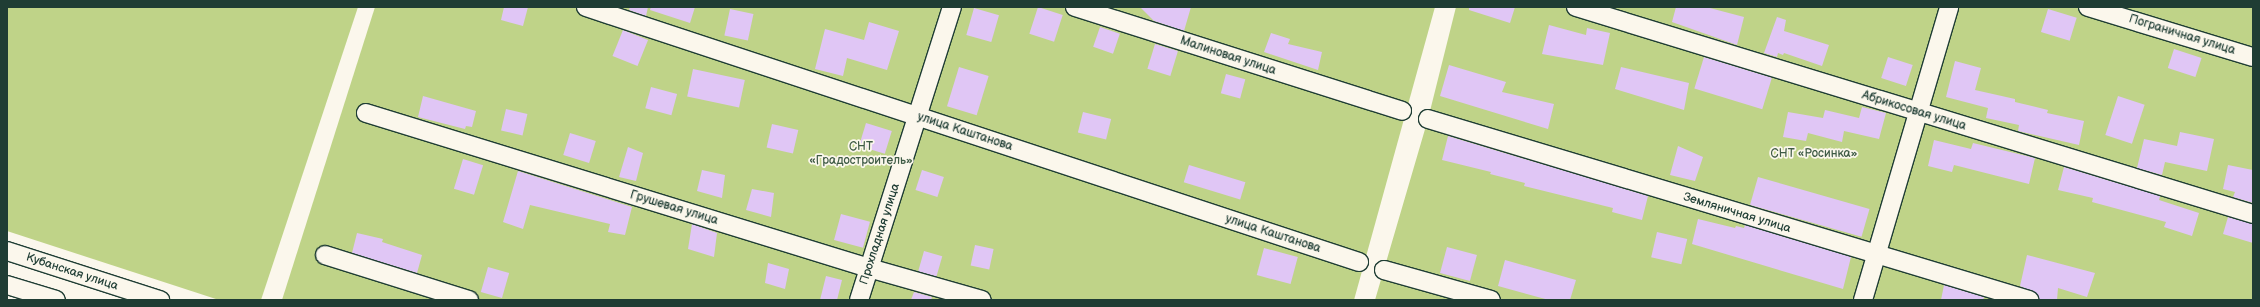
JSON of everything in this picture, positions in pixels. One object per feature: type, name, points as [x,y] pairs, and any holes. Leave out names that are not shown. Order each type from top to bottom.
[{"type":"street","name":"улица Каштанова","points":[[586,7],[1352,260]]},
{"type":"street","name":"Прохладная улица","points":[[859,300],[919,116],[952,7]]},
{"type":"street","name":"Малиновая улица","points":[[1075,7],[1402,111]]},
{"type":"street","name":"Абрикосовая улица","points":[[1576,7],[2253,214]]},
{"type":"street","points":[[1863,300],[1949,7]]},
{"type":"street","name":"Пограничная улица","points":[[2088,7],[2253,57]]},
{"type":"street","name":"Грушевая улица","points":[[366,113],[869,268],[982,300]]},
{"type":"street","name":"Земляничная улица","points":[[1428,119],[2029,300]]},
{"type":"street","name":"Кубанская улица","points":[[7,251],[160,300]]},
{"type":"street","points":[[325,255],[469,300]]},
{"type":"street","points":[[1389,271],[1490,300]]},
{"type":"street","points":[[7,285],[56,300]]},
{"type":"green space","points":[[7,7],[358,7],[261,300],[219,300],[7,231]]},
{"type":"green space","name":"СНТ «Градостроитель»","points":[[375,7],[1435,7],[1354,300],[282,300]]},
{"type":"green space","name":"СНТ «Росинка»","points":[[1456,7],[2253,7],[2253,300],[1375,300],[1428,119]]},
{"type":"building","points":[[504,7],[528,7],[523,26],[501,20]]},
{"type":"building","points":[[630,7],[648,7],[646,16],[629,10]]},
{"type":"building","points":[[651,7],[695,7],[690,23],[650,10]]},
{"type":"building","points":[[1038,7],[1063,15],[1054,42],[1029,34]]},
{"type":"building","points":[[1140,7],[1191,7],[1184,31],[1154,21]]},
{"type":"building","points":[[1469,7],[1515,7],[1510,23],[1469,10]]},
{"type":"building","points":[[1676,7],[1706,7],[1744,17],[1737,45],[1672,22]]},
{"type":"building","points":[[974,8],[999,15],[991,42],[966,35]]},
{"type":"building","points":[[730,9],[753,14],[748,40],[724,35]]},
{"type":"building","points":[[2048,9],[2077,18],[2070,41],[2041,32]]},
{"type":"building","points":[[1777,17],[1786,20],[1784,31],[1829,45],[1822,66],[1784,53],[1783,55],[1778,53],[1777,57],[1764,53]]},
{"type":"building","points":[[869,22],[899,31],[887,70],[847,58],[843,76],[815,69],[825,29],[864,40]]},
{"type":"building","points":[[1549,25],[1586,35],[1587,28],[1610,33],[1603,65],[1542,54]]},
{"type":"building","points":[[1100,27],[1120,34],[1113,54],[1093,47]]},
{"type":"building","points":[[623,30],[648,40],[638,66],[613,56]]},
{"type":"building","points":[[1271,33],[1290,39],[1288,44],[1322,52],[1318,70],[1264,52]]},
{"type":"building","points":[[1155,44],[1178,51],[1170,76],[1147,69]]},
{"type":"building","points":[[2174,49],[2202,58],[2195,77],[2168,68]]},
{"type":"building","points":[[1704,57],[1772,78],[1762,109],[1694,89]]},
{"type":"building","points":[[1888,57],[1913,65],[1906,86],[1881,78]]},
{"type":"building","points":[[1955,61],[1981,68],[1975,90],[2015,99],[2015,102],[2048,110],[2047,113],[2084,121],[2079,145],[2018,131],[2019,125],[1986,118],[1988,108],[1946,97]]},
{"type":"building","points":[[1449,65],[1506,82],[1502,92],[1554,104],[1548,129],[1440,96]]},
{"type":"building","points":[[959,67],[989,76],[977,115],[947,106]]},
{"type":"building","points":[[1621,67],[1689,83],[1684,110],[1615,89]]},
{"type":"building","points":[[693,69],[745,80],[739,107],[687,96]]},
{"type":"building","points":[[1226,74],[1245,79],[1240,98],[1221,93]]},
{"type":"building","points":[[651,87],[677,94],[671,115],[645,108]]},
{"type":"building","points":[[423,96],[476,111],[472,127],[466,126],[465,129],[418,117]]},
{"type":"building","points":[[2118,96],[2145,105],[2132,144],[2105,135]]},
{"type":"building","points":[[1862,107],[1886,113],[1879,139],[1844,131],[1842,142],[1808,133],[1806,141],[1783,137],[1788,112],[1823,118],[1825,110],[1859,118]]},
{"type":"building","points":[[506,109],[527,114],[522,135],[501,130]]},
{"type":"building","points":[[1083,112],[1111,119],[1106,139],[1078,132]]},
{"type":"building","points":[[866,123],[892,131],[885,154],[859,146]]},
{"type":"building","points":[[772,124],[798,130],[793,153],[767,147]]},
{"type":"building","points":[[2180,132],[2214,139],[2207,171],[2165,162],[2162,175],[2137,168],[2144,139],[2177,146]]},
{"type":"building","points":[[570,133],[596,141],[589,163],[563,155]]},
{"type":"building","points":[[1448,136],[1648,196],[1642,220],[1612,212],[1613,208],[1524,186],[1525,183],[1490,174],[1491,172],[1442,160]]},
{"type":"building","points":[[1934,140],[1971,149],[1973,143],[2035,158],[2029,184],[1954,165],[1952,172],[1928,166]]},
{"type":"building","points":[[1678,146],[1703,157],[1695,181],[1670,175]]},
{"type":"building","points":[[628,147],[643,153],[636,181],[619,177]]},
{"type":"building","points":[[463,159],[483,165],[474,195],[454,189]]},
{"type":"building","points":[[1189,165],[1245,182],[1240,199],[1184,182]]},
{"type":"building","points":[[2228,165],[2253,170],[2253,203],[2233,197],[2235,192],[2223,189]]},
{"type":"building","points":[[2064,167],[2160,196],[2159,200],[2199,213],[2192,236],[2164,227],[2166,222],[2092,202],[2093,198],[2058,190]]},
{"type":"building","points":[[702,170],[725,175],[722,198],[697,191]]},
{"type":"building","points":[[922,170],[944,177],[937,197],[916,190]]},
{"type":"building","points":[[518,171],[632,207],[625,235],[608,232],[610,224],[530,205],[523,229],[503,222]]},
{"type":"building","points":[[1758,177],[1870,209],[1862,237],[1750,205]]},
{"type":"building","points":[[752,189],[774,193],[771,217],[746,210]]},
{"type":"building","points":[[841,214],[870,222],[863,248],[834,240]]},
{"type":"building","points":[[2228,217],[2253,224],[2253,243],[2223,234]]},
{"type":"building","points":[[1698,219],[1735,228],[1736,226],[1744,228],[1745,225],[1851,257],[1843,289],[1692,244]]},
{"type":"building","points":[[692,224],[717,233],[714,257],[688,249]]},
{"type":"building","points":[[1657,232],[1687,239],[1681,264],[1651,257]]},
{"type":"building","points":[[357,233],[383,239],[382,242],[422,255],[417,273],[352,253]]},
{"type":"building","points":[[975,245],[994,249],[989,269],[971,266]]},
{"type":"building","points":[[1447,247],[1477,255],[1470,281],[1440,273]]},
{"type":"building","points":[[1264,248],[1298,257],[1291,284],[1257,275]]},
{"type":"building","points":[[924,251],[942,256],[936,276],[918,271]]},
{"type":"building","points":[[2027,255],[2095,273],[2087,297],[2058,288],[2057,300],[2039,300],[2036,293],[2020,286]]},
{"type":"building","points":[[1505,260],[1576,280],[1570,300],[1549,300],[1498,286]]},
{"type":"building","points":[[768,263],[789,269],[785,289],[765,283]]},
{"type":"building","points":[[488,267],[509,273],[502,298],[481,292]]},
{"type":"building","points":[[826,276],[842,280],[837,300],[820,300]]},
{"type":"building","points":[[1944,285],[1984,297],[1983,300],[1941,300]]},
{"type":"building","points":[[914,292],[932,297],[931,300],[911,300]]}]
